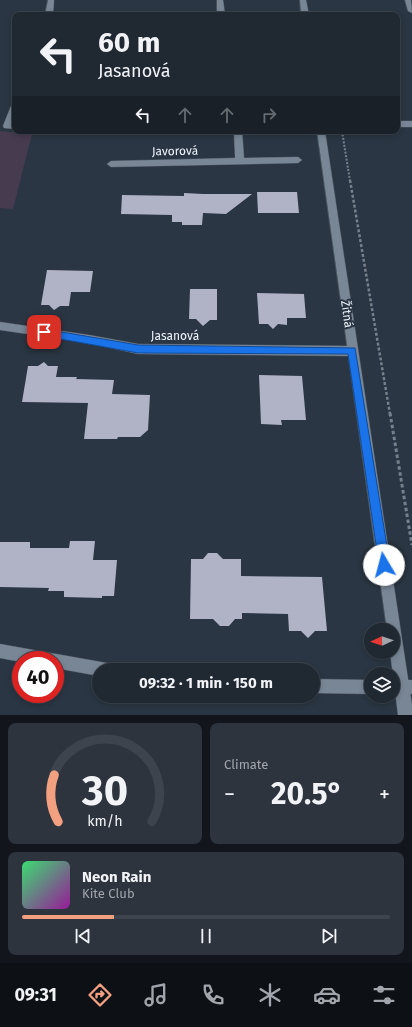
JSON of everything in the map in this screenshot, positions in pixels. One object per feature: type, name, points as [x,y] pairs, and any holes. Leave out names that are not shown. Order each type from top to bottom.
[{"type":"street","points":[[49,12],[51,0]]},
{"type":"street","points":[[220,0],[221,12]]},
{"type":"street","points":[[303,0],[305,12]]},
{"type":"street","points":[[408,0],[412,11]]},
{"type":"street","points":[[400,124],[412,124]]},
{"type":"street","points":[[238,134],[240,161]]},
{"type":"street","name":"Žitná","points":[[321,134],[406,715]]},
{"type":"street","name":"Javorová","points":[[111,164],[298,160]]},
{"type":"street","name":"Jasanová","points":[[0,326],[89,339],[138,349],[352,350]]},
{"type":"street","points":[[0,651],[12,653]]},
{"type":"street","points":[[64,663],[92,667]]},
{"type":"street","points":[[320,686],[364,687]]},
{"type":"path","points":[[343,134],[412,545]]},
{"type":"shaded area","points":[[0,131],[12,132],[12,134],[32,134],[13,209],[0,208]]},
{"type":"building","points":[[257,192],[297,192],[299,213],[258,213]]},
{"type":"building","points":[[184,193],[252,194],[226,214],[203,213],[202,225],[182,225],[182,222],[172,222],[172,215],[121,214],[122,195],[184,196]]},
{"type":"building","points":[[47,270],[93,271],[90,292],[71,292],[69,306],[60,306],[54,310],[49,305],[41,305]]},
{"type":"building","points":[[190,289],[217,289],[217,320],[210,320],[203,326],[196,319],[189,319]]},
{"type":"building","points":[[257,293],[304,294],[306,318],[287,318],[287,325],[278,324],[273,329],[268,324],[259,324]]},
{"type":"building","points":[[44,362],[48,366],[58,366],[56,377],[114,380],[112,394],[150,395],[148,430],[140,437],[84,439],[88,403],[22,402],[28,366],[38,366]]},
{"type":"building","points":[[259,375],[302,376],[306,420],[281,420],[282,425],[261,424]]},
{"type":"building","points":[[70,541],[95,541],[93,560],[117,560],[114,596],[102,596],[102,598],[64,597],[64,591],[48,591],[49,588],[0,587],[0,542],[30,542],[30,548],[69,548]]},
{"type":"building","points":[[208,553],[217,553],[223,559],[241,559],[241,576],[322,577],[327,631],[315,631],[308,638],[301,631],[289,631],[288,614],[242,613],[242,619],[235,619],[229,626],[220,626],[213,619],[190,619],[191,559],[203,559]]},
{"type":"route","points":[[44,332],[138,349],[352,350],[384,565]]}]
